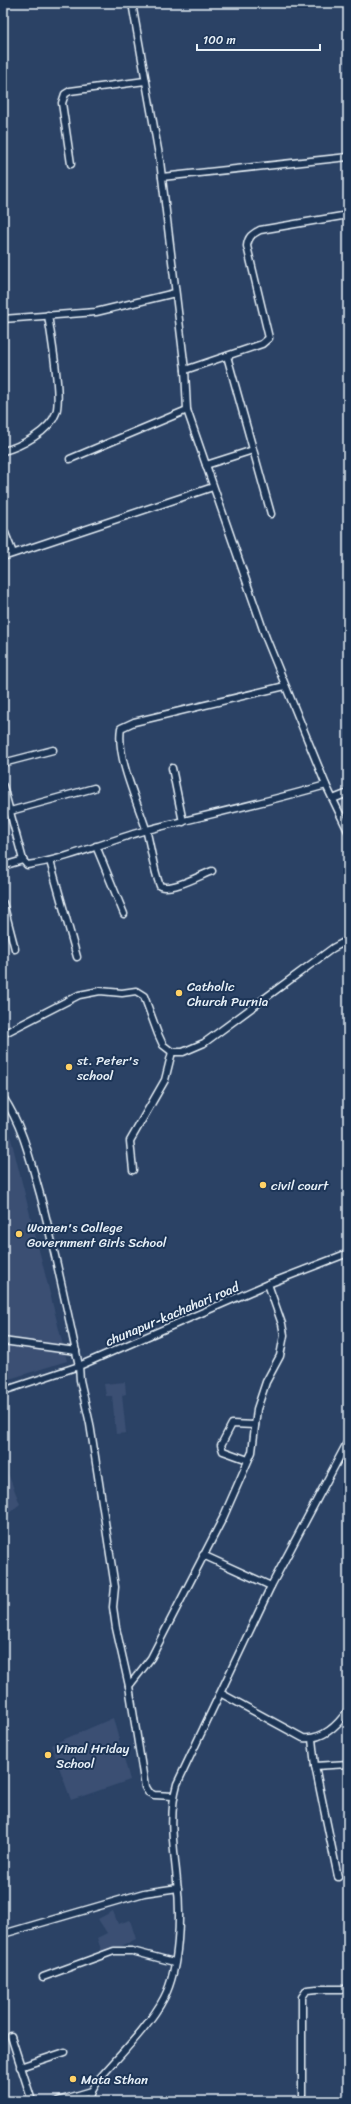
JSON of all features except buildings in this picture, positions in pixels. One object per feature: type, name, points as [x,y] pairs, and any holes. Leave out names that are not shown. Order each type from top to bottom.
[{"type":"street","points":[[132,3],[162,177],[185,370],[188,410],[255,609],[326,785],[348,831]]},
{"type":"street","points":[[71,164],[62,103],[65,94],[70,91],[145,81]]},
{"type":"street","points":[[162,177],[348,156]]},
{"type":"street","points":[[185,370],[262,344],[269,338],[247,246],[247,240],[252,234],[260,230],[348,215]]},
{"type":"street","points":[[3,319],[96,312],[175,293]]},
{"type":"street","points":[[3,452],[20,446],[48,425],[56,414],[59,399],[48,315]]},
{"type":"street","points":[[228,356],[271,514]]},
{"type":"street","points":[[70,459],[188,410]]},
{"type":"street","points":[[206,465],[253,450]]},
{"type":"street","points":[[3,557],[214,487]]},
{"type":"street","points":[[3,528],[13,553]]},
{"type":"street","points":[[212,871],[173,886],[165,888],[160,886],[146,830],[124,760],[119,735],[121,728],[134,722],[285,686]]},
{"type":"street","points":[[3,763],[54,750]]},
{"type":"street","points":[[172,768],[183,822]]},
{"type":"street","points":[[3,786],[24,860],[27,865],[50,861],[146,830],[274,800],[326,785]]},
{"type":"street","points":[[3,813],[94,788]]},
{"type":"street","points":[[333,800],[348,794]]},
{"type":"street","points":[[96,846],[124,914]]},
{"type":"street","points":[[3,866],[24,860]]},
{"type":"street","points":[[50,861],[77,957]]},
{"type":"street","points":[[3,903],[15,949]]},
{"type":"street","points":[[3,1034],[79,995],[100,991],[122,993],[136,991],[144,996],[163,1045],[172,1052],[183,1052],[204,1043],[333,948],[348,940]]},
{"type":"street","points":[[132,1170],[130,1141],[166,1080],[172,1052]]},
{"type":"street","points":[[3,1098],[15,1116],[27,1148],[53,1240],[76,1351],[80,1380],[90,1424],[115,1587],[113,1607],[116,1628],[128,1686],[145,1787],[148,1792],[154,1795],[173,1796]]},
{"type":"street","name":"chunapur-kachahari road","points":[[3,1391],[79,1366],[268,1284],[348,1253]]},
{"type":"street","points":[[128,1686],[151,1658],[223,1518],[252,1452],[261,1394],[280,1356],[284,1336],[282,1324],[268,1284]]},
{"type":"street","points":[[3,1341],[76,1351]]},
{"type":"street","points":[[248,1460],[223,1451],[221,1445],[232,1424],[255,1425]]},
{"type":"street","points":[[89,2101],[92,2091],[100,2079],[157,2011],[165,1997],[174,1962],[179,1918],[178,1888],[172,1828],[173,1796],[182,1771],[222,1694],[271,1586],[348,1441]]},
{"type":"street","points":[[203,1555],[271,1586]]},
{"type":"street","points":[[222,1694],[303,1738],[312,1739],[328,1732],[343,1718],[348,1710]]},
{"type":"street","points":[[312,1739],[315,1766],[338,1877]]},
{"type":"street","points":[[315,1766],[348,1764]]},
{"type":"street","points":[[3,1934],[144,1893],[178,1888]]},
{"type":"street","points":[[43,1977],[123,1949],[174,1962]]},
{"type":"street","points":[[302,2101],[302,1997],[307,1990],[312,1989],[348,1989]]},
{"type":"street","points":[[11,2036],[32,2101]]},
{"type":"street","points":[[20,2067],[65,2052]]},
{"type":"street","points":[[58,2101],[92,2091]]},
{"type":"shaded area","name":"Women's College Government Girls School","points":[[3,1107],[67,1361],[3,1381]]},
{"type":"shaded area","points":[[125,1382],[126,1394],[122,1395],[126,1433],[116,1434],[112,1396],[106,1396],[104,1384]]},
{"type":"shaded area","points":[[3,1461],[20,1504],[3,1518]]},
{"type":"shaded area","points":[[113,1718],[130,1780],[71,1800],[51,1745]]},
{"type":"shaded area","points":[[113,1911],[118,1924],[130,1920],[136,1939],[103,1955],[97,1938],[107,1933],[98,1919]]},
{"type":"place","name":"Catholic Church Purnia","points":[[179,993]]},
{"type":"place","name":"st. Peter's school","points":[[69,1067]]},
{"type":"place","name":"civil court","points":[[263,1185]]},
{"type":"place","name":"Women's College Government Girls School","points":[[19,1234]]},
{"type":"place","name":"Vimal Hriday School","points":[[48,1755]]},
{"type":"place","name":"Mata Sthan","points":[[73,2079]]}]
